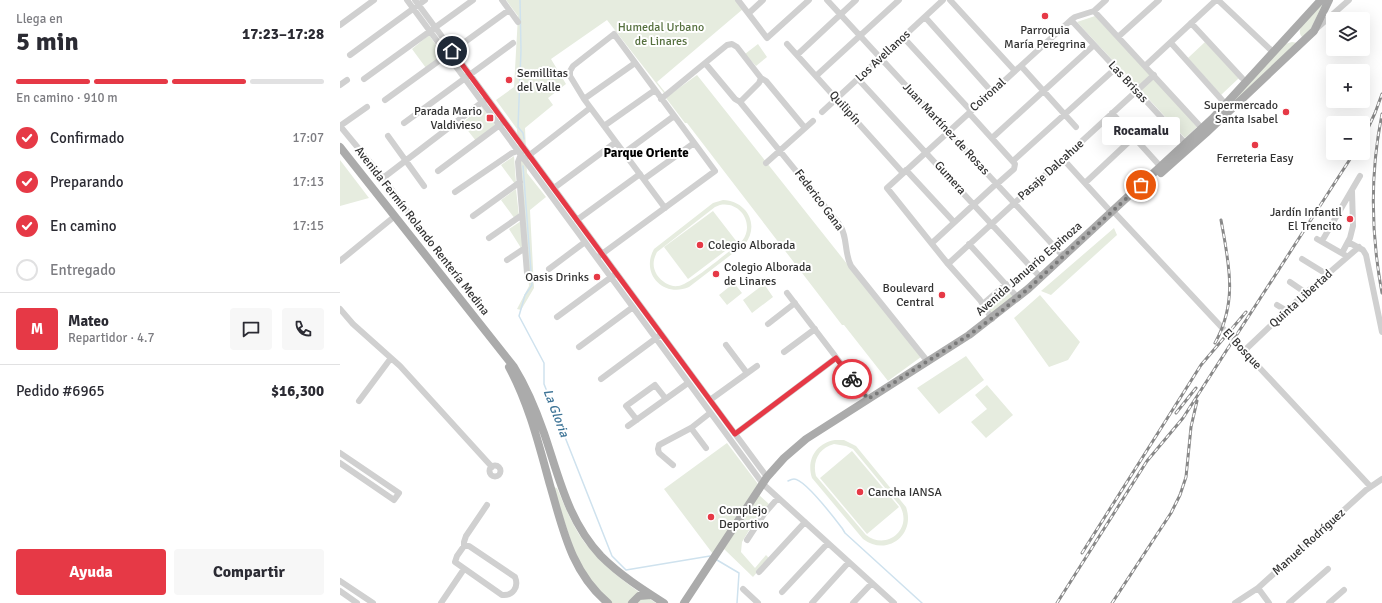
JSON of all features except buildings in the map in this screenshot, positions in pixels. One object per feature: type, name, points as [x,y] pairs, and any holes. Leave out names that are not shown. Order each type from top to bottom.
[{"type":"main road","name":"Avenida Januario Espinoza","points":[[687,601],[765,481],[784,458],[799,445],[992,319],[1018,298],[1219,112],[1321,0]]},
{"type":"main road","name":"Avenida Januario Espinoza","points":[[1132,194],[1162,172],[1195,143],[1314,31],[1329,0]]},
{"type":"main road","name":"Avenida Fermín Rolando Rentería Medina","points":[[340,147],[514,367],[528,391],[544,434],[562,491],[580,529],[597,552],[618,571],[634,584],[664,603]]},
{"type":"main road","name":"Avenida Fermín Rolando Rentería Medina","points":[[485,330],[512,374],[526,404],[562,527],[573,559],[590,585],[608,603]]},
{"type":"main road","points":[[632,603],[639,596],[652,595]]},
{"type":"street","points":[[340,25],[374,0]]},
{"type":"street","points":[[407,0],[416,4],[502,123],[523,155],[554,188],[755,461],[765,481]]},
{"type":"street","points":[[350,55],[416,4],[424,0]]},
{"type":"street","points":[[364,80],[473,0]]},
{"type":"street","points":[[502,0],[518,22]]},
{"type":"street","points":[[738,0],[768,38],[809,0]]},
{"type":"street","points":[[749,14],[763,0]]},
{"type":"street","name":"Juan Martínez de Rosas","points":[[827,0],[1064,257]]},
{"type":"street","points":[[797,55],[856,0]]},
{"type":"street","points":[[816,76],[899,0]]},
{"type":"street","points":[[950,0],[1016,71]]},
{"type":"street","points":[[1118,37],[1159,0]]},
{"type":"street","points":[[1145,66],[1217,0],[1273,52]]},
{"type":"street","name":"Los Avellanos","points":[[822,112],[925,17],[940,1]]},
{"type":"street","points":[[1104,1],[1094,11],[1199,125]]},
{"type":"street","points":[[1314,31],[1348,1]]},
{"type":"street","points":[[385,100],[509,10]]},
{"type":"street","name":"Coironal","points":[[932,243],[887,188],[1071,20],[1075,17],[1094,11]]},
{"type":"street","points":[[925,17],[992,92]]},
{"type":"street","name":"Las Brisas","points":[[1071,20],[1185,144]]},
{"type":"street","points":[[1191,24],[1242,78]]},
{"type":"street","points":[[597,258],[715,172],[614,34],[573,66],[570,71],[570,76],[590,108],[665,208]]},
{"type":"street","points":[[903,37],[1015,164],[1015,167],[932,243],[983,304],[992,319]]},
{"type":"street","points":[[404,123],[513,43]]},
{"type":"street","points":[[1171,43],[1222,100]]},
{"type":"street","points":[[661,99],[727,45],[732,44],[737,47],[761,78],[766,81],[805,128]]},
{"type":"street","name":"Quilipín","points":[[787,44],[954,222]]},
{"type":"street","points":[[992,138],[1094,45]]},
{"type":"street","points":[[584,99],[635,62]]},
{"type":"street","name":"Federico Gana","points":[[705,63],[735,99],[740,102],[841,226],[845,234],[848,258],[852,266],[928,362]]},
{"type":"street","points":[[1021,66],[1076,127]]},
{"type":"street","points":[[1013,161],[1116,68]]},
{"type":"street","name":"Pasaje Dalcahue","points":[[948,264],[1154,75]]},
{"type":"street","points":[[740,102],[761,78]]},
{"type":"street","name":"Gumera","points":[[858,79],[1041,278]]},
{"type":"street","points":[[340,85],[347,80]]},
{"type":"street","points":[[604,126],[655,90]]},
{"type":"street","points":[[383,178],[485,100]]},
{"type":"street","points":[[367,106],[340,126],[383,178],[408,212]]},
{"type":"street","points":[[527,273],[518,162],[523,155],[590,108]]},
{"type":"street","points":[[1112,113],[1160,166]]},
{"type":"street","points":[[624,153],[674,116]]},
{"type":"street","points":[[766,163],[813,121]]},
{"type":"street","points":[[502,123],[585,242],[749,465],[765,481],[778,498],[891,602]]},
{"type":"street","points":[[438,171],[502,123]]},
{"type":"street","points":[[388,136],[424,186]]},
{"type":"street","points":[[1085,183],[1134,137]]},
{"type":"street","points":[[554,188],[616,142]]},
{"type":"street","points":[[644,179],[694,143]]},
{"type":"street","points":[[455,192],[512,152],[523,155]]},
{"type":"street","name":"El Bosque","points":[[1063,159],[1370,486]]},
{"type":"street","points":[[577,220],[640,174]]},
{"type":"street","points":[[1349,257],[1319,240],[1352,191],[1360,176]]},
{"type":"street","points":[[473,216],[520,182]]},
{"type":"street","points":[[1342,252],[1350,238],[1353,226],[1352,191]]},
{"type":"street","points":[[489,238],[522,215]]},
{"type":"street","points":[[340,262],[395,216]]},
{"type":"street","points":[[549,269],[585,242]]},
{"type":"street","points":[[1348,242],[1359,247],[1366,255],[1382,332]]},
{"type":"street","points":[[969,244],[1018,298]]},
{"type":"street","name":"Quinta Libertad","points":[[1244,351],[1306,293],[1359,247]]},
{"type":"street","points":[[507,260],[525,248]]},
{"type":"street","points":[[1302,259],[1328,275]]},
{"type":"street","points":[[557,317],[616,273]]},
{"type":"street","points":[[1290,282],[1306,293]]},
{"type":"street","name":"Avenida Januario Espinoza","points":[[983,304],[1006,284]]},
{"type":"street","points":[[787,292],[868,399]]},
{"type":"street","points":[[768,324],[795,303]]},
{"type":"street","points":[[1277,305],[1287,311]]},
{"type":"street","points":[[579,347],[633,307]]},
{"type":"street","points":[[340,309],[353,324],[390,358],[492,467]]},
{"type":"street","points":[[784,352],[815,330]]},
{"type":"street","points":[[601,379],[661,334]]},
{"type":"street","points":[[726,345],[746,373]]},
{"type":"street","points":[[359,401],[390,358]]},
{"type":"street","points":[[735,434],[836,358]]},
{"type":"street","points":[[710,400],[757,366]]},
{"type":"street","points":[[628,426],[688,383]]},
{"type":"street","points":[[637,420],[626,406],[655,385],[666,399]]},
{"type":"street","points":[[673,466],[659,453],[658,447],[661,443],[691,428],[710,413]]},
{"type":"street","points":[[716,421],[722,417]]},
{"type":"street","points":[[691,428],[706,448]]},
{"type":"street","points":[[340,453],[399,493],[394,500],[340,463]]},
{"type":"street","points":[[749,465],[755,461]]},
{"type":"street","name":"Manuel Rodríguez","points":[[1235,603],[1258,588],[1370,486],[1382,479]]},
{"type":"street","points":[[747,540],[764,514],[778,498]]},
{"type":"street","points":[[464,546],[469,546],[515,577],[516,587],[511,594],[502,595],[455,562],[459,552],[464,546],[466,536],[487,505]]},
{"type":"street","points":[[759,572],[805,522]]},
{"type":"street","points":[[782,592],[828,543]]},
{"type":"street","points":[[812,603],[849,562]]},
{"type":"street","points":[[440,603],[464,569]]},
{"type":"street","points":[[1289,603],[1328,570]]},
{"type":"street","points":[[340,581],[373,603]]},
{"type":"street","points":[[853,603],[872,583]]},
{"type":"street","points":[[1258,588],[1269,603]]},
{"type":"street","points":[[743,589],[756,602]]},
{"type":"street","points":[[1329,603],[1344,590]]},
{"type":"street","points":[[340,591],[357,603]]},
{"type":"green space","name":"Humedal Urbano de Linares","points":[[506,0],[736,0],[743,9],[657,82],[668,96],[697,75],[921,357],[888,381],[844,325],[842,325],[607,20],[551,59],[566,84],[548,98],[553,105],[525,128],[527,173],[546,197],[530,210],[534,288],[521,310],[517,309],[529,286],[517,129],[496,100],[514,87],[518,16]]},
{"type":"green space","points":[[1325,0],[1309,32],[1303,38],[1300,30],[1304,22]]},
{"type":"green space","points":[[1095,16],[1198,126],[1185,138],[1077,22]]},
{"type":"green space","points":[[429,35],[443,55],[426,68],[412,49]]},
{"type":"green space","points":[[1205,42],[1239,78],[1221,95],[1188,58]]},
{"type":"green space","points":[[1292,42],[1298,43],[1228,109],[1231,103],[1285,44]]},
{"type":"green space","points":[[758,44],[767,57],[756,66],[745,54]]},
{"type":"green space","points":[[482,107],[496,126],[476,141],[462,123]]},
{"type":"green space","points":[[514,156],[516,183],[515,184],[501,165]]},
{"type":"green space","points":[[340,160],[369,198],[340,206]]},
{"type":"green space","points":[[516,189],[519,216],[515,219],[501,200]]},
{"type":"green space","points":[[723,200],[731,201],[739,205],[749,215],[751,229],[745,244],[689,287],[680,290],[663,286],[657,282],[652,275],[650,267],[650,258],[654,249],[713,203]],"holes":[[[720,205],[728,205],[740,210],[744,216],[747,228],[746,235],[742,241],[700,274],[684,284],[672,286],[661,280],[655,272],[654,266],[657,252],[715,207]]]},
{"type":"green space","name":"Colegio Alborada","points":[[713,211],[737,242],[688,279],[664,247]]},
{"type":"green space","points":[[521,221],[523,247],[521,248],[509,229]]},
{"type":"green space","points":[[1114,228],[1117,235],[1051,295],[1041,291]]},
{"type":"green space","points":[[734,283],[742,293],[727,305],[719,295]]},
{"type":"green space","points":[[764,284],[773,297],[752,313],[743,300]]},
{"type":"green space","points":[[1006,286],[1016,298],[992,317],[985,304]]},
{"type":"green space","points":[[1040,295],[1080,342],[1068,360],[1049,367],[1014,318]]},
{"type":"green space","points":[[966,356],[984,380],[939,414],[917,388]]},
{"type":"green space","points":[[987,385],[1013,415],[986,438],[971,422],[987,409],[975,395]]},
{"type":"green space","points":[[844,440],[856,446],[906,507],[908,517],[907,526],[903,534],[897,540],[890,544],[881,546],[872,544],[863,539],[812,478],[810,465],[814,453],[828,442]],"holes":[[[834,444],[853,449],[900,506],[903,515],[903,522],[896,535],[889,539],[874,539],[866,535],[816,476],[816,460],[821,452]]]},
{"type":"green space","name":"Complejo Deportivo","points":[[727,443],[758,484],[713,554],[664,489]]},
{"type":"green space","name":"Cancha IANSA","points":[[852,451],[899,507],[867,534],[820,478]]},
{"type":"green space","points":[[553,487],[557,488],[570,517],[585,543],[601,561],[618,576],[656,603],[611,603],[602,595],[578,562]]},
{"type":"green space","points":[[759,495],[769,504],[757,517],[742,542],[741,552],[755,568],[766,555],[769,558],[753,577],[724,549]]},
{"type":"waterway","name":"La Gloria","points":[[520,0],[521,50],[518,127],[523,133],[524,139]]},
{"type":"waterway","name":"La Gloria","points":[[523,166],[532,285],[525,295],[519,316],[544,363],[544,384],[612,556],[626,570],[710,556]]},
{"type":"waterway","points":[[788,481],[794,479],[805,485],[827,509],[845,533],[922,603]]},
{"type":"waterway","name":"La Gloria","points":[[717,560],[739,573],[737,603]]},
{"type":"railway","points":[[1370,124],[1382,94]]},
{"type":"railway","points":[[1382,114],[1375,159],[1373,204],[1378,271],[1382,293]]},
{"type":"railway","points":[[1057,603],[1147,461],[1183,418],[1349,160]]},
{"type":"railway","points":[[1215,343],[1227,313],[1230,283],[1227,252],[1221,220]]},
{"type":"railway","points":[[1082,553],[1201,365],[1246,312]]},
{"type":"railway","points":[[1176,413],[1196,388]]},
{"type":"railway","points":[[1112,603],[1171,513],[1180,495],[1186,477],[1191,427],[1197,401]]},
{"type":"way so far","points":[[852,379],[868,399],[969,335],[1028,289],[1141,185]]},
{"type":"place","name":"Parroquia María Peregrina","points":[[1045,16]]},
{"type":"place","name":"Semillitas del Valle","points":[[509,80]]},
{"type":"place","name":"Supermercado Santa Isabel","points":[[1286,112]]},
{"type":"place","name":"Parada Mario Valdivieso","points":[[490,118]]},
{"type":"place","name":"Ferreteria Easy","points":[[1255,145]]},
{"type":"place","name":"Rocamalu","points":[[1141,185]]},
{"type":"place","name":"Jardín Infantil El Trencito","points":[[1350,219]]},
{"type":"place","name":"Colegio Alborada","points":[[700,245]]},
{"type":"place","name":"Colegio Alborada de Linares","points":[[716,274]]},
{"type":"place","name":"Oasis Drinks","points":[[597,277]]},
{"type":"place","name":"Boulevard Central","points":[[942,295]]},
{"type":"place","name":"Cancha IANSA","points":[[860,492]]},
{"type":"place","name":"Complejo Deportivo","points":[[711,517]]},
{"type":"district","name":"Parque Oriente","points":[[646,153]]},
{"type":"route","points":[[452,51],[735,434],[836,358],[852,379]]}]
